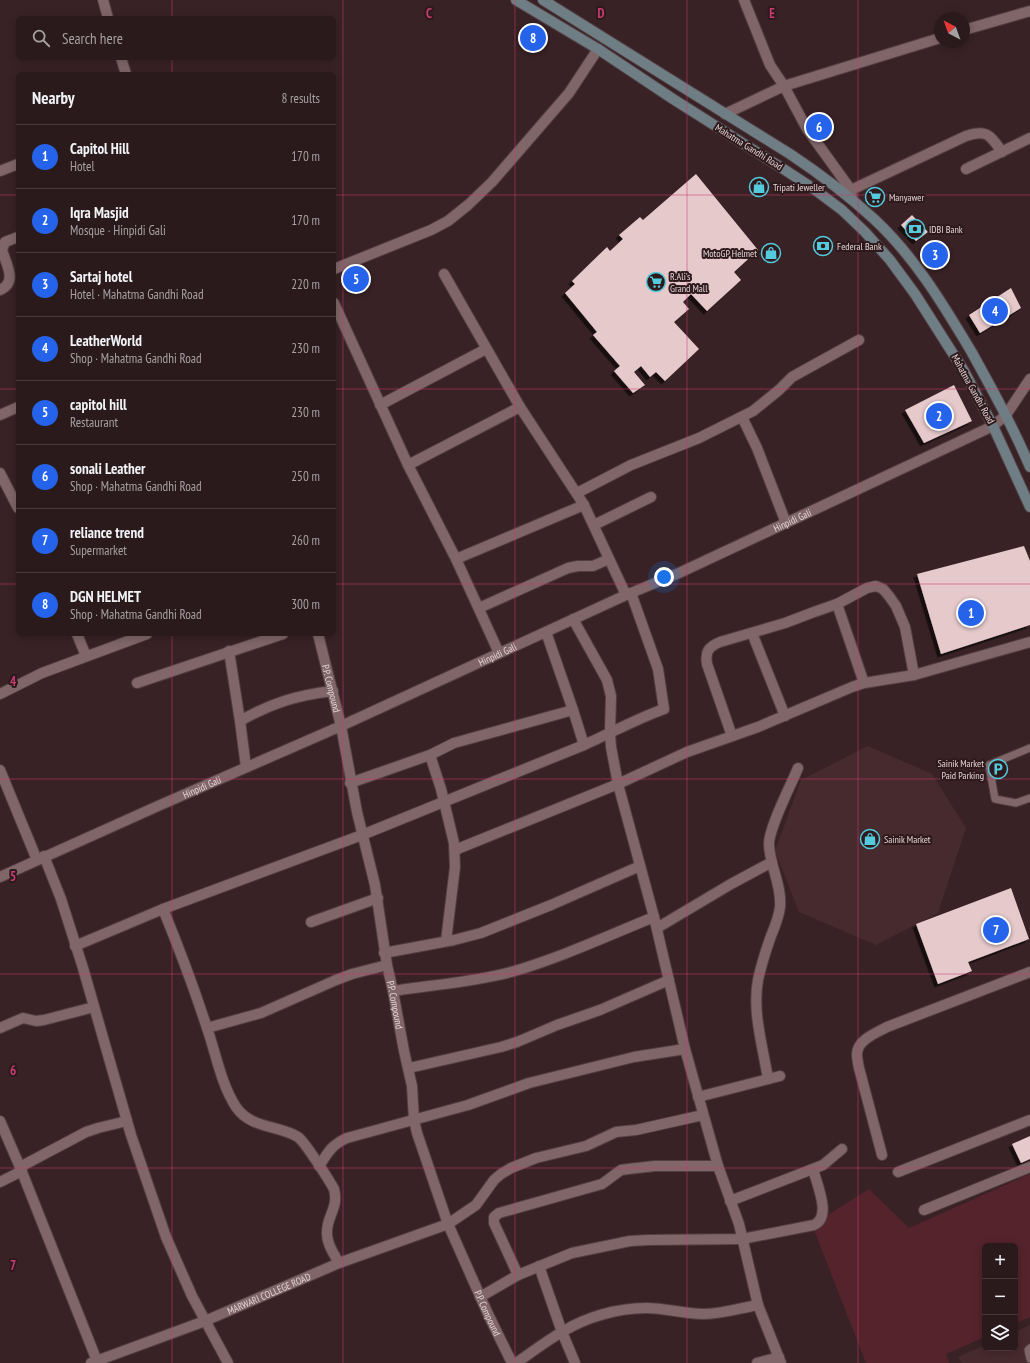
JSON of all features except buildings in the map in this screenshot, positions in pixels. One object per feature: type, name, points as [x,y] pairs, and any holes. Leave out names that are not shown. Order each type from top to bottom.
[{"type":"main road","name":"Mahatma Gandhi Road","points":[[516,0],[598,49],[814,189],[842,210],[865,232],[890,260],[915,294],[964,371],[993,426],[1030,507]]},
{"type":"main road","name":"Mahatma Gandhi Road","points":[[543,0],[790,154],[851,195],[899,245],[924,278],[950,317],[1006,415],[1030,467]]},
{"type":"street","points":[[103,0],[107,16]]},
{"type":"street","points":[[744,0],[770,65],[784,86],[807,130],[851,195],[966,136],[977,132],[985,134],[993,139],[1002,152]]},
{"type":"street","points":[[970,28],[1030,11]]},
{"type":"street","points":[[725,114],[784,86],[934,40]]},
{"type":"street","points":[[336,268],[431,230],[448,221],[468,205],[492,182],[560,103],[578,80],[598,49]]},
{"type":"street","points":[[122,60],[125,72]]},
{"type":"street","points":[[966,169],[1030,138]]},
{"type":"street","points":[[0,171],[16,165]]},
{"type":"street","points":[[0,290],[8,284],[10,278],[9,269],[2,250],[5,242],[16,239]]},
{"type":"street","points":[[75,946],[163,909],[362,835],[584,745],[628,723],[664,709],[658,669],[628,594],[609,559],[578,493],[520,407],[444,274]]},
{"type":"street","points":[[336,307],[408,465],[456,559],[499,653]]},
{"type":"street","points":[[578,493],[631,465],[699,438],[742,417],[760,406],[792,377],[859,340]]},
{"type":"street","points":[[380,405],[486,349]]},
{"type":"street","name":"Hinpidi Gali","points":[[0,877],[341,726],[628,594],[679,573],[993,426],[1006,415],[1030,380]]},
{"type":"street","points":[[408,465],[520,407]]},
{"type":"street","points":[[0,415],[16,408]]},
{"type":"street","points":[[742,417],[757,448],[786,523]]},
{"type":"street","points":[[0,473],[16,504]]},
{"type":"street","points":[[594,525],[651,497]]},
{"type":"street","points":[[456,559],[584,505]]},
{"type":"street","points":[[479,608],[561,571],[578,566],[593,566],[609,559]]},
{"type":"street","points":[[732,736],[707,664],[706,655],[712,645],[837,604],[867,588],[876,586],[883,589],[896,606],[905,627],[914,675]]},
{"type":"street","points":[[837,604],[864,683]]},
{"type":"street","points":[[573,619],[610,689],[610,733],[618,784],[657,928],[685,1049],[718,1166],[742,1239],[758,1305],[780,1360],[758,1363]]},
{"type":"street","points":[[546,632],[584,745]]},
{"type":"street","points":[[752,633],[785,716]]},
{"type":"street","points":[[78,636],[86,656]]},
{"type":"street","points":[[0,694],[42,673],[141,636]]},
{"type":"street","points":[[137,683],[277,636]]},
{"type":"street","name":"P.P. Compound","points":[[318,636],[341,726],[350,783],[378,898],[384,953],[412,1086],[414,1120],[448,1224],[480,1297],[512,1363]]},
{"type":"street","points":[[455,850],[618,784],[673,757],[785,716],[864,683],[914,675],[1030,642]]},
{"type":"street","points":[[229,651],[246,767]]},
{"type":"street","points":[[240,721],[260,710],[290,698],[305,694],[332,691]]},
{"type":"street","points":[[350,783],[430,755],[454,743],[573,710]]},
{"type":"street","points":[[430,755],[445,801],[451,824],[455,850],[455,867],[446,941]]},
{"type":"street","points":[[768,1079],[758,1017],[757,992],[759,978],[779,917],[780,907],[780,897],[769,848],[769,836],[798,768]]},
{"type":"street","points":[[0,770],[61,899],[127,1121],[166,1237],[192,1296],[228,1363]]},
{"type":"street","points":[[657,928],[731,884],[772,862]]},
{"type":"street","points":[[384,953],[468,937],[501,926],[640,866]]},
{"type":"street","points":[[311,922],[378,898]]},
{"type":"street","points":[[163,909],[182,956],[229,1093],[240,1112],[243,1116],[254,1122],[297,1137],[304,1143],[331,1183],[336,1197],[326,1231],[328,1242],[339,1263]]},
{"type":"street","points":[[393,991],[467,981],[510,972],[551,959],[654,917]]},
{"type":"street","points":[[207,1028],[261,1012],[343,978],[387,965]]},
{"type":"street","points":[[882,1155],[865,1096],[857,1054],[858,1046],[870,1036],[887,1027],[1030,972]]},
{"type":"street","points":[[409,1068],[517,1042],[600,1010],[669,980]]},
{"type":"street","points":[[0,1028],[23,1018],[36,1021],[44,1020],[94,1007]]},
{"type":"street","points":[[319,1166],[332,1146],[338,1142],[358,1135],[468,1105],[529,1083],[586,1068],[634,1057],[685,1049]]},
{"type":"street","points":[[698,1097],[780,1076]]},
{"type":"street","name":"MARWARI COLLEGE ROAD","points":[[94,1362],[205,1321],[339,1263],[448,1224],[476,1205],[494,1180],[511,1168],[536,1158],[586,1146],[616,1132],[636,1130],[703,1115]]},
{"type":"street","points":[[898,1172],[1030,1120]]},
{"type":"street","points":[[0,1121],[21,1169],[94,1362]]},
{"type":"street","points":[[0,1182],[86,1132],[127,1121]]},
{"type":"street","points":[[730,1201],[813,1169],[831,1160],[842,1149]]},
{"type":"street","points":[[518,1275],[494,1223],[494,1217],[499,1213],[602,1184],[620,1170],[655,1166],[718,1166]]},
{"type":"street","points":[[924,1210],[1030,1167]]},
{"type":"street","points":[[480,1297],[518,1275],[572,1252],[625,1242],[648,1240],[742,1239],[814,1225],[819,1223],[822,1218],[823,1210],[813,1169]]},
{"type":"street","points":[[539,1266],[562,1332],[575,1363]]},
{"type":"street","points":[[516,1363],[574,1325],[598,1316],[621,1310],[662,1308],[695,1314],[712,1314],[758,1305]]},
{"type":"lane","points":[[1030,748],[989,765],[995,799],[1016,803],[1030,798]]},
{"type":"lane","points":[[1030,1348],[1028,1350],[1030,1360]]},
{"type":"shaded area","name":"Sainik Market","points":[[868,746],[932,774],[966,828],[938,913],[876,945],[799,912],[775,851],[801,780]]},
{"type":"shaded area","points":[[1030,1174],[1030,1317],[1018,1323],[1018,1243],[982,1243],[982,1338],[946,1354],[949,1363],[866,1363],[812,1225],[869,1189],[909,1228]]},
{"type":"shaded area","points":[[1030,1325],[1030,1363],[962,1363],[958,1357],[982,1346],[982,1351],[1018,1351],[1018,1331]]},
{"type":"place","name":"DGN HELMET","points":[[533,38]]},
{"type":"place","name":"sonali Leather","points":[[819,127]]},
{"type":"place","name":"Tripati Jeweller","points":[[759,187]]},
{"type":"place","name":"Manyawer","points":[[875,197]]},
{"type":"place","name":"IDBI Bank","points":[[915,229]]},
{"type":"place","name":"Federal Bank","points":[[823,246]]},
{"type":"place","name":"MotoGP Helmet","points":[[771,253]]},
{"type":"place","name":"Sartaj hotel","points":[[935,255]]},
{"type":"place","name":"capitol hill","points":[[356,279]]},
{"type":"place","name":"R.Ali's Grand Mall","points":[[656,282]]},
{"type":"place","name":"LeatherWorld","points":[[995,311]]},
{"type":"place","name":"Iqra Masjid","points":[[939,416]]},
{"type":"place","name":"Capitol Hill","points":[[971,613]]},
{"type":"place","name":"Sainik Market Paid Parking","points":[[998,769]]},
{"type":"place","name":"Sainik Market","points":[[870,839]]},
{"type":"place","name":"reliance trend","points":[[996,930]]}]
